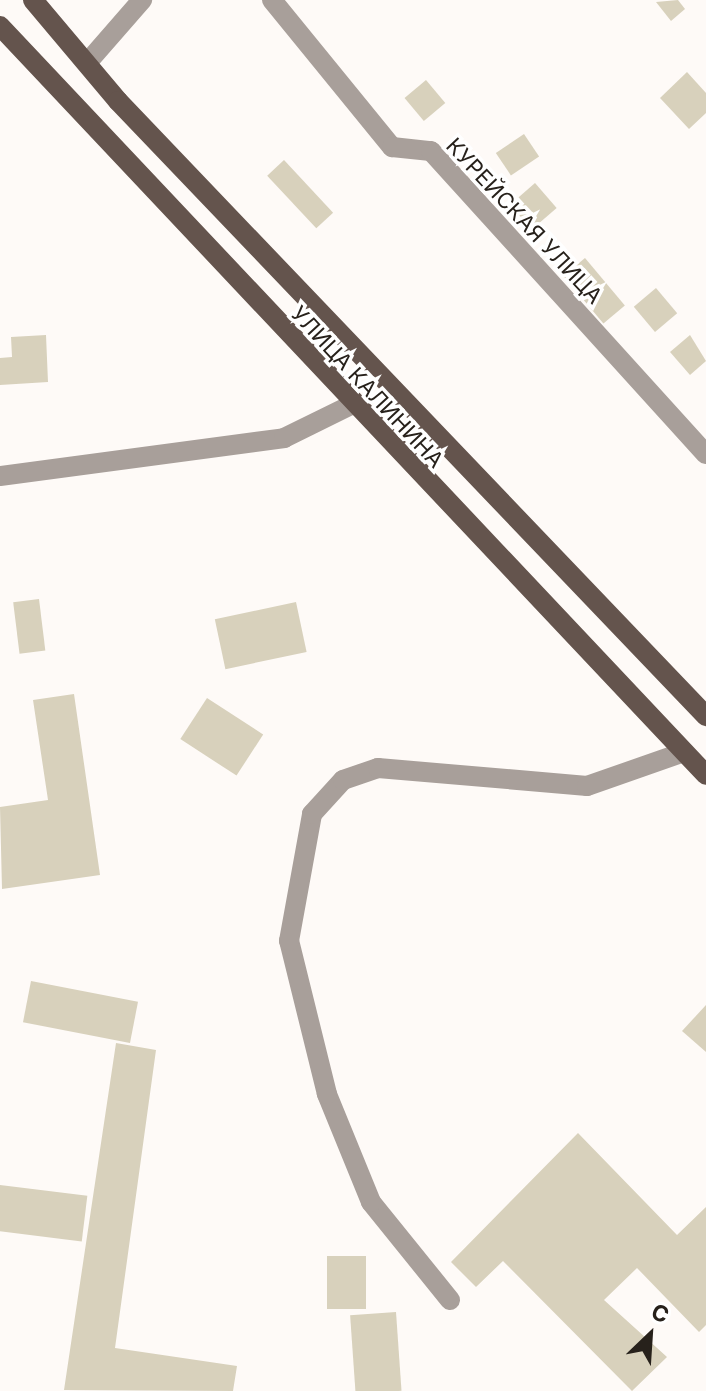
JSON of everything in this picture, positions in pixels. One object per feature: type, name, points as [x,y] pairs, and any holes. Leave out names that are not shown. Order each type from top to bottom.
[{"type":"main road","name":"УЛИЦА КАЛИНИНА","points":[[33,0],[87,63],[706,716]]},
{"type":"main road","name":"УЛИЦА КАЛИНИНА","points":[[0,26],[351,405],[706,775]]},
{"type":"street","points":[[87,63],[142,0]]},
{"type":"street","name":"КУРЕЙСКАЯ УЛИЦА","points":[[272,0],[392,147],[431,151],[706,454]]},
{"type":"street","points":[[0,476],[284,438],[351,405]]},
{"type":"street","points":[[450,1300],[371,1202],[327,1094],[289,941],[312,814],[343,780],[378,768],[587,786],[684,752]]},
{"type":"building","points":[[678,0],[685,9],[671,21],[656,2]]},
{"type":"building","points":[[687,72],[706,93],[706,113],[689,129],[660,98]]},
{"type":"building","points":[[426,80],[445,103],[424,121],[405,98]]},
{"type":"building","points":[[524,134],[539,156],[511,175],[496,153]]},
{"type":"building","points":[[284,160],[333,213],[316,228],[267,176]]},
{"type":"building","points":[[535,183],[557,208],[532,230],[510,205]]},
{"type":"building","points":[[585,258],[625,305],[603,323],[564,276]]},
{"type":"building","points":[[656,288],[677,313],[655,332],[634,307]]},
{"type":"building","points":[[46,335],[48,382],[0,385],[0,358],[12,357],[11,337]]},
{"type":"building","points":[[690,335],[706,361],[690,375],[670,352]]},
{"type":"building","points":[[39,599],[45,651],[20,654],[13,602]]},
{"type":"building","points":[[296,602],[307,652],[225,669],[215,619]]},
{"type":"building","points":[[74,694],[100,875],[2,889],[0,807],[48,800],[33,700]]},
{"type":"building","points":[[207,698],[263,734],[237,776],[180,739]]},
{"type":"building","points":[[31,981],[138,1002],[130,1043],[23,1022]]},
{"type":"building","points":[[706,1005],[706,1052],[682,1031]]},
{"type":"building","points":[[116,1043],[156,1050],[115,1348],[237,1366],[233,1391],[64,1390]]},
{"type":"building","points":[[578,1133],[677,1235],[706,1207],[706,1325],[699,1332],[637,1268],[604,1300],[667,1357],[632,1391],[503,1261],[476,1287],[451,1262]]},
{"type":"building","points":[[0,1185],[87,1196],[82,1241],[0,1231]]},
{"type":"building","points":[[327,1256],[366,1256],[366,1309],[327,1309]]},
{"type":"building","points":[[396,1312],[402,1391],[355,1391],[350,1315]]}]
